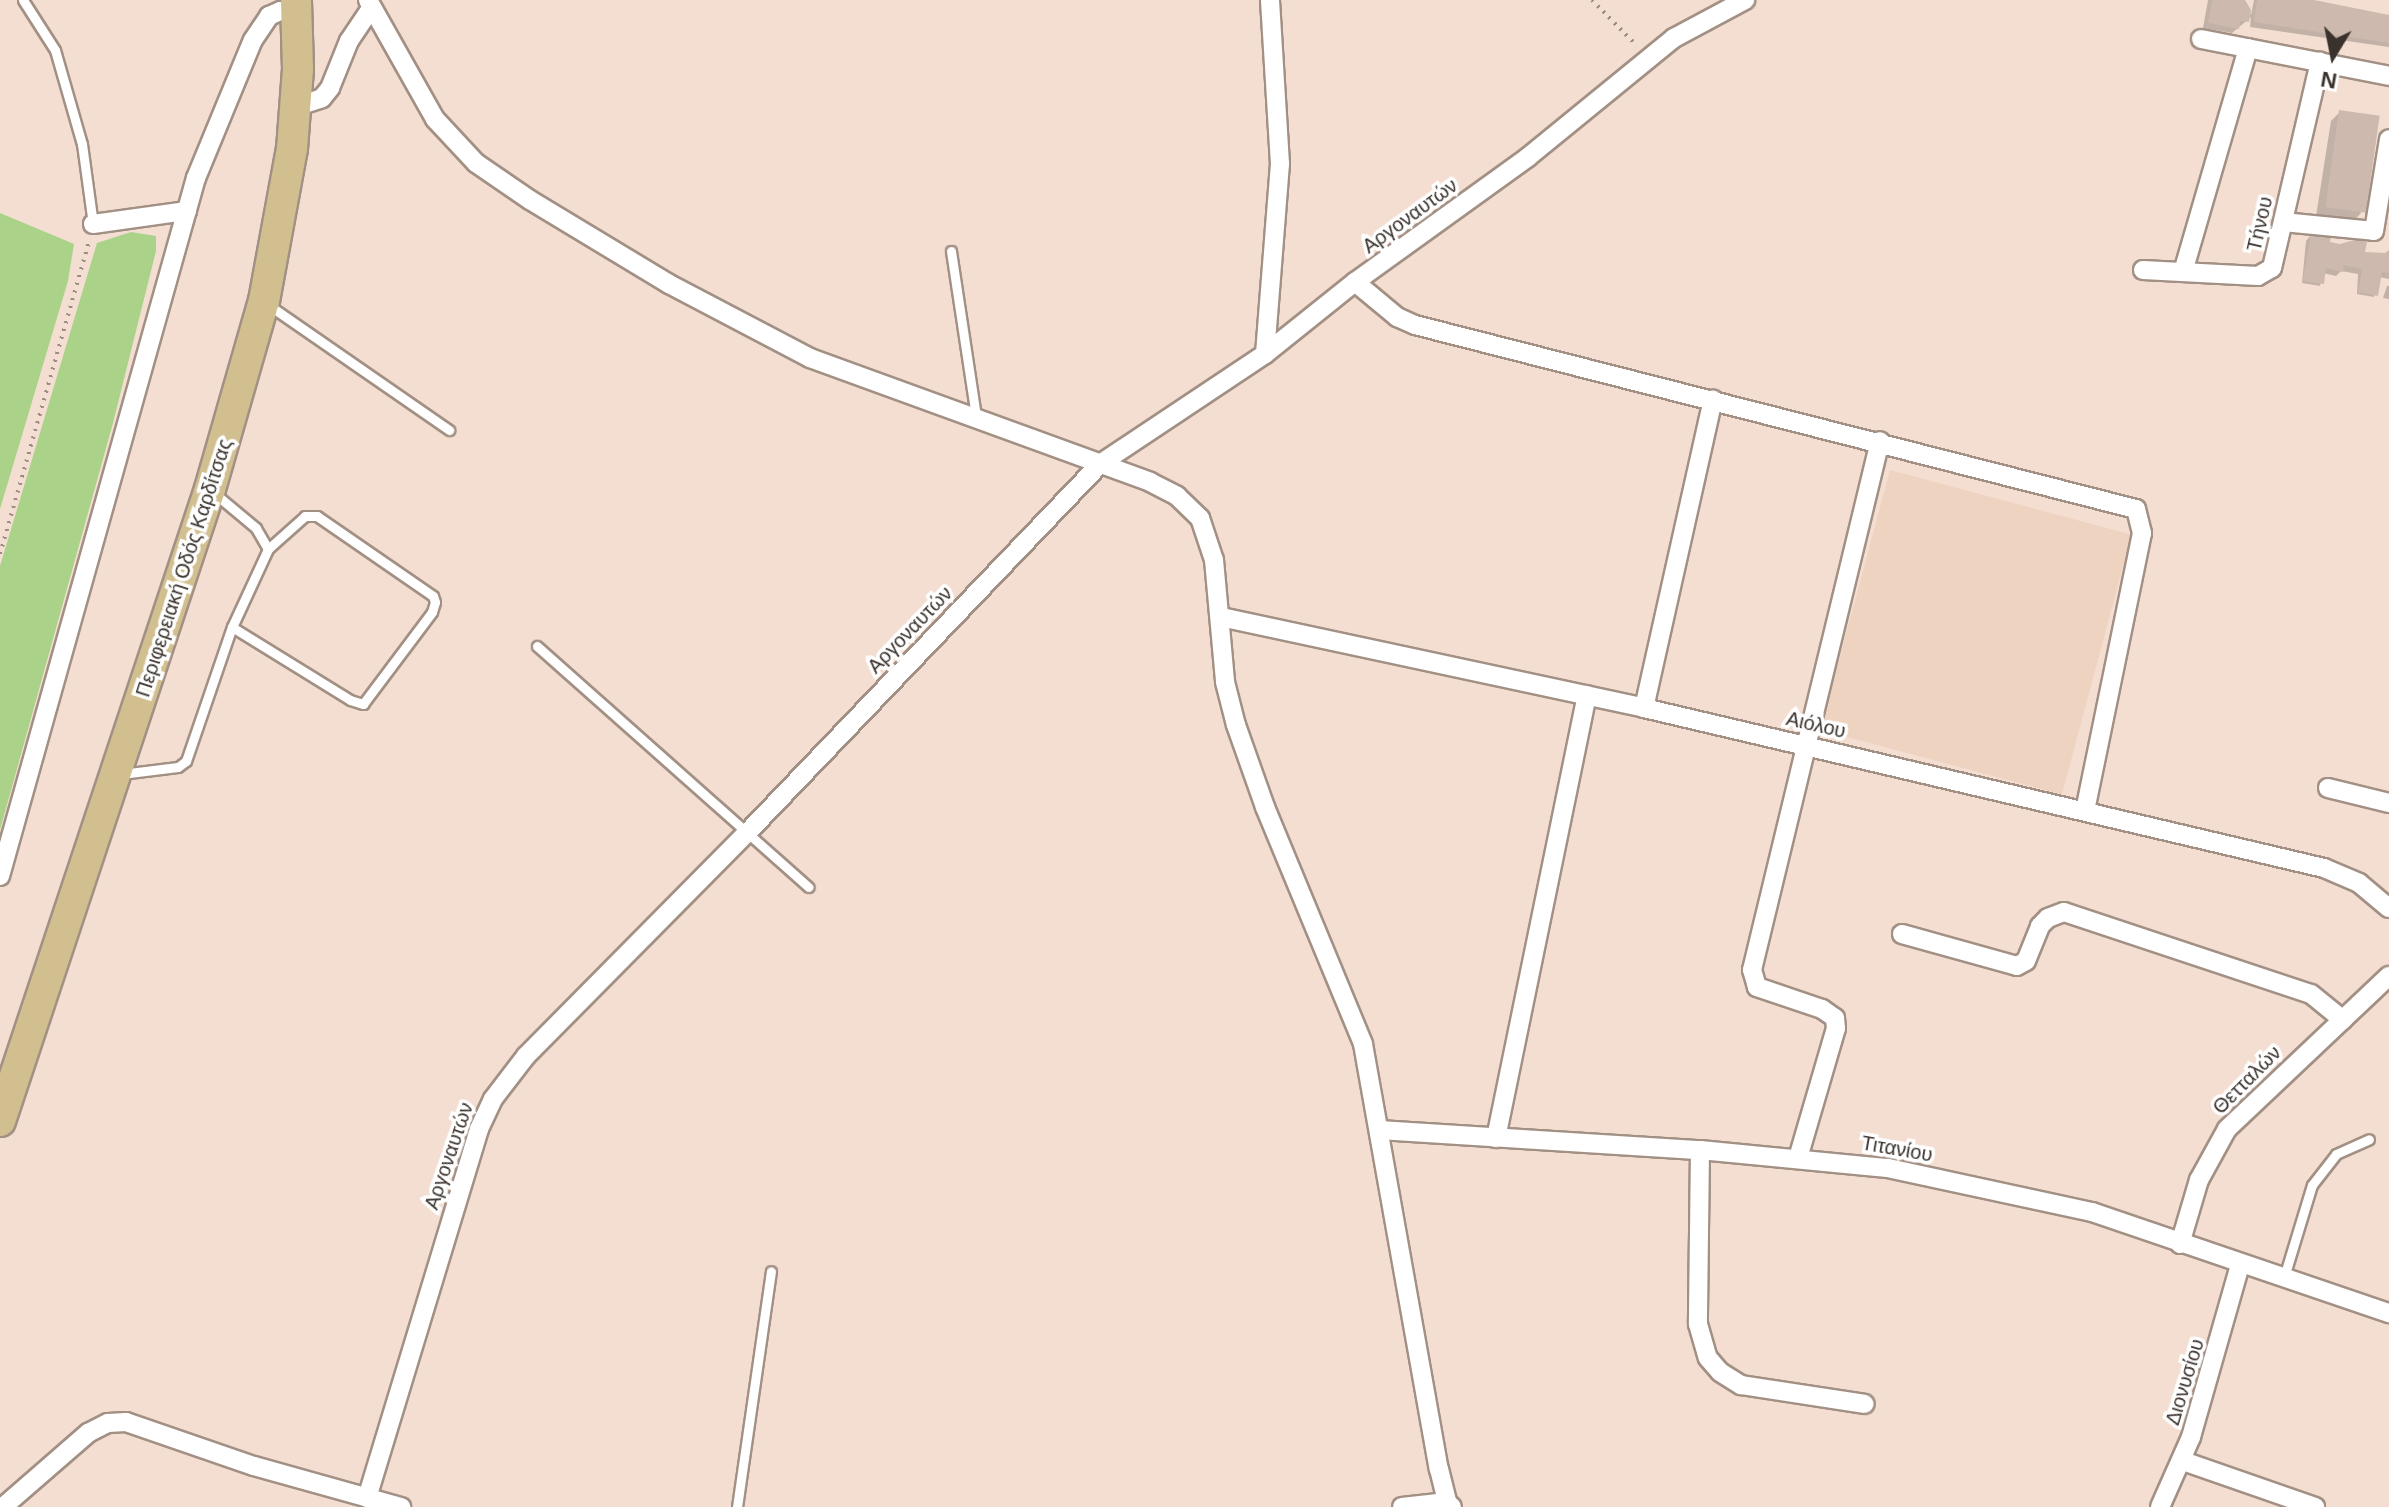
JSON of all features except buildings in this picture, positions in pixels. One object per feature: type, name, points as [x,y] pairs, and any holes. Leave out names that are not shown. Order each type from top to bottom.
[{"type":"main road","name":"Περιφερειακή Οδός Καρδίτσας","points":[[0,1121],[118,774],[210,489],[264,301],[288,180],[295,107],[296,6]]},
{"type":"street","points":[[1265,354],[1280,164],[1270,0]]},
{"type":"street","name":"Αργοναυτών","points":[[367,1498],[486,1111],[526,1056],[747,833],[1100,464],[1265,354],[1355,282],[1528,157],[1681,34],[1745,0]]},
{"type":"street","points":[[295,107],[322,98],[330,88],[349,41],[370,4]]},
{"type":"street","points":[[370,4],[435,119],[476,163],[498,179],[669,284],[761,334],[866,381],[1162,488],[1200,518],[1212,548],[1225,682],[1236,725],[1265,807],[1363,1044],[1449,1505],[1402,1507]]},
{"type":"street","points":[[0,876],[200,167],[253,40],[269,16],[296,6]]},
{"type":"street","points":[[2201,39],[2389,76]]},
{"type":"street","points":[[2183,272],[2248,48]]},
{"type":"street","name":"Τήνου","points":[[2143,270],[2258,276],[2272,268],[2320,62]]},
{"type":"street","points":[[2283,222],[2382,232],[2389,139]]},
{"type":"street","points":[[93,224],[187,211]]},
{"type":"street","points":[[1355,282],[1397,317],[1415,325],[1880,441],[2136,509],[2142,533],[2085,811]]},
{"type":"street","points":[[1644,708],[1713,400]]},
{"type":"street","points":[[1798,1158],[1836,1028],[1835,1018],[1822,1009],[1757,987],[1752,975],[1880,441]]},
{"type":"street","name":"Αιόλου","points":[[1221,617],[1808,745],[2324,868],[2359,883],[2389,908]]},
{"type":"street","points":[[1496,1138],[1587,695]]},
{"type":"street","points":[[2328,788],[2389,803]]},
{"type":"street","points":[[1902,934],[2017,966],[2026,961],[2040,926],[2048,918],[2064,912],[2311,994],[2343,1020]]},
{"type":"street","name":"Θετταλών","points":[[2180,1244],[2199,1180],[2227,1129],[2389,976]]},
{"type":"street","name":"Τιτανίου","points":[[1379,1130],[1700,1150],[1888,1168],[2092,1212],[2240,1265],[2389,1313]]},
{"type":"street","points":[[1700,1150],[1698,1324],[1708,1358],[1720,1372],[1741,1385],[1865,1404]]},
{"type":"street","name":"Διονυσίου","points":[[2160,1507],[2183,1461],[2202,1405],[2240,1265]]},
{"type":"street","points":[[3,1507],[88,1433],[108,1423],[121,1422],[139,1425],[254,1466],[401,1507]]},
{"type":"street","points":[[2183,1461],[2315,1507]]},
{"type":"lane","points":[[23,0],[55,50],[82,144],[93,224]]},
{"type":"lane","points":[[951,251],[976,421]]},
{"type":"lane","points":[[264,301],[449,430]]},
{"type":"lane","points":[[210,489],[256,528],[268,549]]},
{"type":"lane","points":[[118,774],[178,767],[186,761],[232,627],[268,549],[305,516],[317,516],[433,596],[435,602],[432,612],[363,704],[350,700],[232,627]]},
{"type":"lane","points":[[537,646],[808,887]]},
{"type":"lane","points":[[2283,1279],[2312,1185],[2336,1154],[2369,1139]]},
{"type":"lane","points":[[737,1507],[771,1271]]},
{"type":"path","points":[[1592,0],[1650,59]]},
{"type":"path","points":[[0,554],[93,224]]},
{"type":"shaded area","points":[[1890,470],[2131,535],[2062,795],[1820,730]]},
{"type":"green space","points":[[0,213],[74,244],[68,281],[0,509]]},
{"type":"green space","points":[[131,232],[156,236],[156,251],[113,423],[0,830],[0,566],[97,243]]}]
